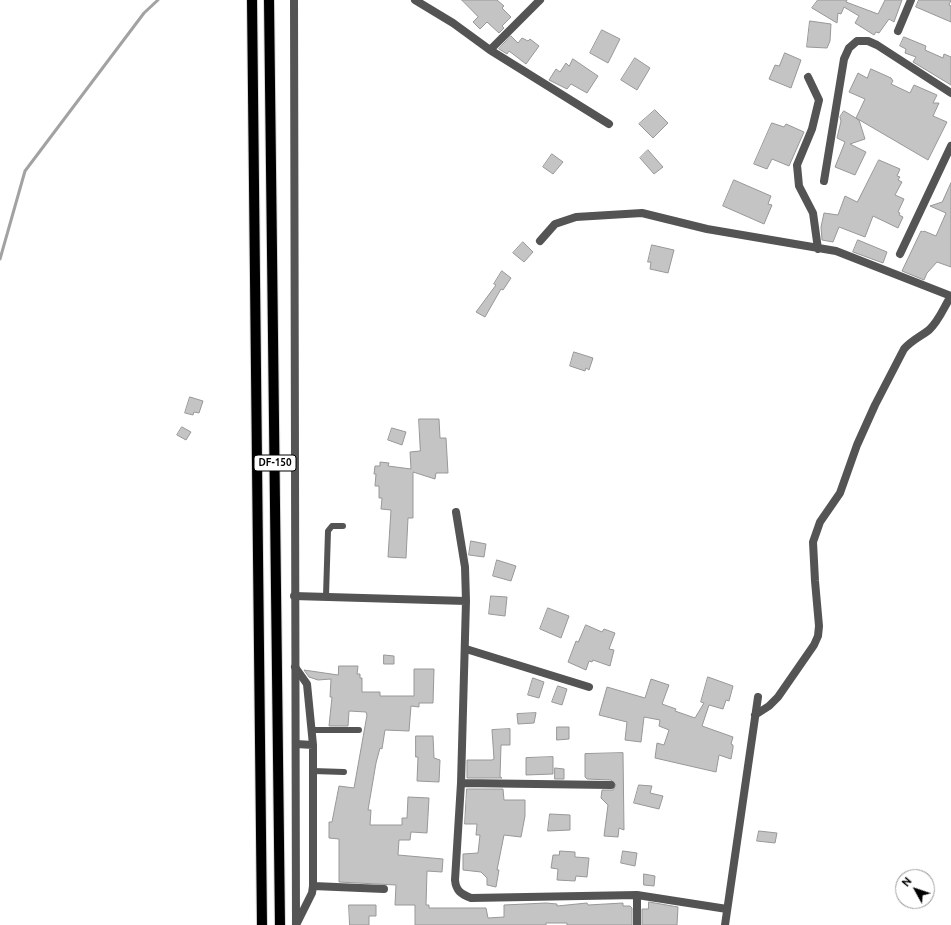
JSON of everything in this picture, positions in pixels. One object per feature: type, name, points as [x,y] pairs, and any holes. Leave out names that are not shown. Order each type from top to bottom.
[{"type":"main road","name":"DF-150","points":[[252,0],[262,925]]},
{"type":"main road","name":"DF-150","points":[[269,0],[280,925]]},
{"type":"street","points":[[296,925],[296,744],[294,667],[294,4],[299,0]]},
{"type":"street","points":[[415,0],[453,23],[490,50],[609,124]]},
{"type":"street","points":[[490,50],[540,0]]},
{"type":"street","points":[[898,31],[911,0]]},
{"type":"street","points":[[824,181],[844,59],[849,48],[857,41],[868,40],[951,93]]},
{"type":"street","points":[[808,77],[820,100],[812,129],[797,165],[799,186],[813,213],[818,249]]},
{"type":"street","points":[[900,254],[951,146]]},
{"type":"street","points":[[540,241],[555,224],[576,217],[642,213],[706,229],[836,252],[951,296],[936,323],[911,341],[904,349],[875,404],[857,445],[840,493],[820,522],[813,542],[819,626],[818,636],[814,645],[778,697],[755,716]]},
{"type":"street","points":[[456,512],[465,567],[466,600],[466,649],[461,783],[455,880],[456,887],[459,892],[471,898],[637,895],[727,909]]},
{"type":"street","points":[[294,596],[466,600]]},
{"type":"street","points":[[466,649],[589,686]]},
{"type":"street","points":[[294,667],[306,684],[313,745],[313,886],[312,893],[296,925]]},
{"type":"street","points":[[725,925],[758,697]]},
{"type":"street","points":[[296,744],[313,745]]},
{"type":"street","points":[[461,783],[611,785]]},
{"type":"street","points":[[313,886],[384,889]]},
{"type":"street","points":[[637,895],[637,925]]},
{"type":"lane","points":[[326,596],[328,531],[332,526],[343,526]]},
{"type":"lane","points":[[312,730],[359,730]]},
{"type":"lane","points":[[313,771],[344,772]]},
{"type":"building","points":[[462,0],[497,0],[504,6],[502,8],[511,17],[502,26],[504,28],[499,33],[487,22],[480,29],[473,22],[478,17]]},
{"type":"building","points":[[818,0],[847,0],[846,2],[878,14],[885,0],[902,0],[894,22],[889,19],[879,33],[876,32],[874,35],[855,23],[859,16],[844,7],[841,14],[838,13],[837,23],[812,8]]},
{"type":"building","points":[[919,0],[951,0],[949,5],[951,6],[951,22],[916,7]]},
{"type":"building","points":[[810,21],[831,24],[830,41],[827,48],[807,47]]},
{"type":"building","points":[[602,30],[620,39],[608,63],[590,53]]},
{"type":"building","points":[[511,36],[518,43],[522,38],[528,41],[530,39],[539,46],[526,64],[509,51],[507,54],[499,49]]},
{"type":"building","points":[[904,37],[926,46],[925,50],[943,58],[944,54],[951,57],[951,85],[913,62],[916,57],[905,53],[906,49],[900,46]]},
{"type":"building","points":[[785,53],[801,60],[791,88],[769,79],[775,65],[779,66]]},
{"type":"building","points":[[635,58],[650,68],[637,90],[621,80]]},
{"type":"building","points":[[573,59],[598,76],[587,93],[571,84],[567,89],[549,80],[556,69],[560,72],[566,63],[569,66]]},
{"type":"building","points":[[871,69],[891,78],[893,81],[891,84],[910,93],[914,85],[937,95],[933,103],[939,103],[933,116],[947,122],[928,160],[856,118],[865,99],[849,92],[858,73],[867,78]]},
{"type":"building","points":[[655,110],[668,123],[653,138],[639,124]]},
{"type":"building","points":[[844,111],[859,120],[865,139],[850,144],[866,152],[855,175],[835,167],[845,142],[837,138],[841,121],[840,117]]},
{"type":"building","points":[[772,123],[784,127],[786,124],[804,132],[789,166],[772,159],[767,169],[754,164]]},
{"type":"building","points":[[648,150],[663,167],[654,174],[640,158]]},
{"type":"building","points":[[552,154],[563,162],[553,174],[543,167]]},
{"type":"building","points":[[879,160],[900,169],[897,176],[900,177],[898,180],[902,182],[895,195],[904,199],[898,212],[900,213],[899,215],[903,217],[898,228],[873,216],[865,237],[839,227],[833,242],[822,240],[821,227],[824,213],[838,215],[845,196],[857,202]]},
{"type":"building","points":[[734,180],[771,196],[768,204],[772,205],[764,224],[723,206]]},
{"type":"building","points":[[951,183],[951,267],[937,262],[927,273],[924,280],[902,271],[921,231],[936,236],[946,213],[930,206],[942,202]]},
{"type":"building","points":[[858,240],[887,252],[883,263],[853,252]]},
{"type":"building","points":[[523,242],[533,252],[524,262],[513,253]]},
{"type":"building","points":[[652,245],[674,250],[668,273],[650,269],[651,262],[648,262]]},
{"type":"building","points":[[502,271],[511,278],[503,290],[501,289],[485,317],[476,312],[496,285],[494,284]]},
{"type":"building","points":[[574,352],[593,358],[589,370],[586,368],[585,371],[570,366]]},
{"type":"building","points":[[190,397],[203,401],[199,413],[194,412],[193,415],[185,413]]},
{"type":"building","points":[[419,419],[439,419],[440,438],[446,438],[448,473],[436,473],[435,479],[413,472],[413,518],[408,518],[406,558],[388,557],[391,510],[381,509],[382,498],[379,498],[379,486],[375,486],[375,466],[380,466],[380,462],[389,463],[388,466],[411,469],[410,452],[420,451]]},
{"type":"building","points":[[182,427],[191,432],[186,440],[177,435]]},
{"type":"building","points":[[392,428],[406,432],[402,445],[388,440]]},
{"type":"building","points":[[471,541],[486,544],[484,557],[469,555]]},
{"type":"building","points":[[497,560],[516,566],[511,581],[493,576]]},
{"type":"building","points":[[491,596],[507,597],[505,616],[489,614]]},
{"type":"building","points":[[548,608],[569,616],[561,638],[540,629]]},
{"type":"building","points":[[586,625],[602,632],[604,629],[615,633],[609,649],[614,650],[610,666],[593,660],[592,662],[589,661],[586,670],[568,662],[576,641],[578,642]]},
{"type":"building","points":[[384,655],[394,656],[394,664],[384,664]]},
{"type":"building","points":[[339,666],[358,666],[357,674],[360,674],[360,678],[362,678],[362,692],[380,692],[380,696],[414,696],[414,669],[434,669],[433,703],[419,703],[419,707],[411,706],[409,731],[385,730],[382,749],[380,748],[376,763],[368,810],[371,810],[370,825],[402,825],[402,818],[407,818],[408,797],[429,798],[427,833],[411,832],[410,840],[399,840],[398,855],[443,859],[442,872],[427,871],[426,905],[429,905],[429,908],[486,908],[488,918],[504,917],[504,905],[546,903],[557,904],[557,906],[587,903],[588,905],[623,903],[623,906],[630,906],[632,908],[632,925],[567,925],[567,923],[546,923],[546,925],[415,925],[415,905],[395,905],[396,885],[339,882],[339,839],[329,838],[329,822],[332,822],[339,786],[354,788],[367,715],[366,712],[349,711],[348,726],[329,726],[332,697],[330,697],[331,679],[318,680],[309,677],[304,670],[338,675]]},
{"type":"building","points":[[708,677],[733,686],[729,701],[726,700],[723,709],[709,705],[702,726],[733,737],[731,744],[733,745],[733,748],[731,759],[719,755],[716,772],[655,758],[657,743],[664,745],[669,730],[659,726],[660,720],[644,717],[641,742],[625,740],[627,722],[599,715],[607,687],[645,698],[651,679],[669,685],[662,704],[676,709],[675,711],[695,718],[704,703],[701,702]]},
{"type":"building","points":[[533,678],[544,682],[539,698],[528,695]]},
{"type":"building","points":[[558,686],[567,689],[562,705],[552,702]]},
{"type":"building","points":[[536,713],[534,723],[518,724],[517,714]]},
{"type":"building","points":[[557,727],[569,727],[569,739],[557,740]]},
{"type":"building","points":[[510,729],[510,745],[501,745],[500,777],[502,778],[467,778],[467,760],[494,759],[492,730]]},
{"type":"building","points":[[416,736],[433,736],[434,758],[440,760],[439,782],[417,781],[418,757],[416,757]]},
{"type":"building","points":[[623,753],[624,830],[619,828],[618,837],[604,836],[608,805],[601,798],[602,790],[613,790],[616,785],[611,780],[587,779],[585,777],[585,754]]},
{"type":"building","points":[[553,757],[553,774],[526,775],[526,758]]},
{"type":"building","points":[[555,768],[564,769],[564,779],[555,779]]},
{"type":"building","points":[[639,785],[652,786],[650,793],[663,796],[659,809],[634,803]]},
{"type":"building","points":[[467,789],[503,789],[504,800],[525,800],[525,816],[521,837],[504,835],[497,870],[499,870],[496,887],[487,885],[487,878],[481,872],[463,870],[463,854],[478,853],[480,835],[476,835],[477,824],[465,824]]},
{"type":"building","points":[[550,814],[570,815],[570,830],[548,831]]},
{"type":"building","points":[[759,831],[777,833],[775,843],[757,841]]},
{"type":"building","points":[[560,851],[575,852],[575,857],[589,858],[587,877],[576,876],[575,881],[557,880],[558,869],[551,868],[553,855],[559,855]]},
{"type":"building","points":[[623,851],[637,853],[635,866],[621,863]]},
{"type":"building","points":[[644,874],[655,876],[654,886],[644,885]]},
{"type":"building","points":[[649,902],[678,907],[677,925],[642,925],[642,909],[648,909]]},
{"type":"building","points":[[349,905],[376,905],[376,916],[369,916],[369,925],[350,925]]},
{"type":"waterway","points":[[0,259],[25,171],[144,13],[158,0]]}]
